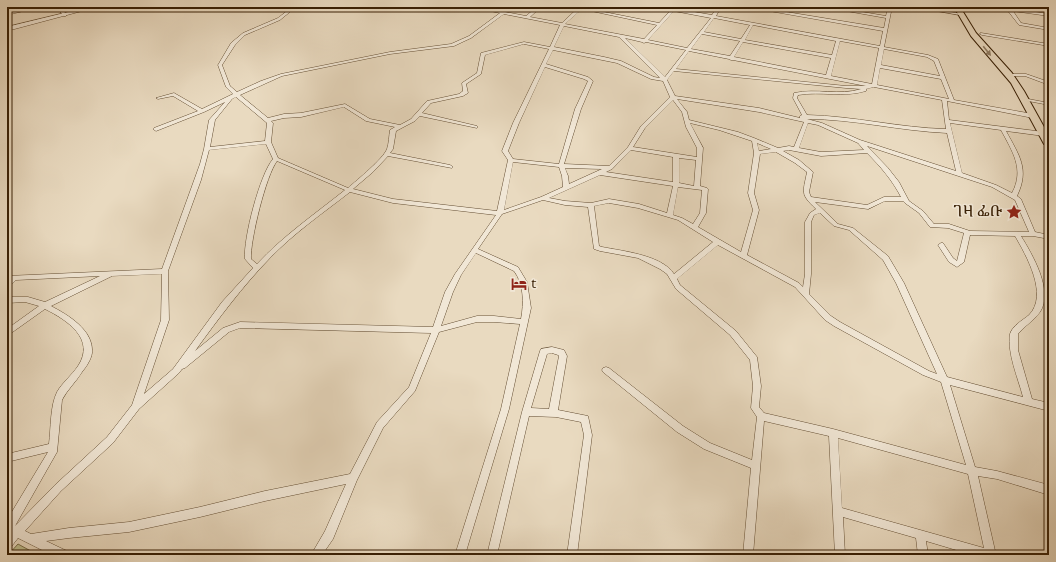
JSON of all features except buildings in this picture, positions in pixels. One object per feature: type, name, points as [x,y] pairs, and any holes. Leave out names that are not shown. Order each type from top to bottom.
[{"type":"main road","points":[[959,10],[986,50],[1008,75],[1025,99],[1049,144]]},
{"type":"main road","points":[[980,31],[1002,59],[1008,75]]},
{"type":"street","points":[[7,14],[38,7]]},
{"type":"street","points":[[58,7],[65,15]]},
{"type":"street","points":[[7,29],[95,7]]},
{"type":"street","points":[[294,7],[279,19],[244,34],[233,44],[224,56],[220,65],[228,87],[235,96],[268,120],[270,125],[268,142],[276,159],[349,190],[393,201],[500,213],[543,198],[610,168],[630,148],[643,127],[673,97]]},
{"type":"street","points":[[473,7],[828,78],[1033,116]]},
{"type":"street","points":[[491,11],[495,7]]},
{"type":"street","points":[[526,18],[539,7]]},
{"type":"street","points":[[659,7],[883,47],[933,58],[936,60],[952,100]]},
{"type":"street","points":[[665,80],[702,33],[719,7]]},
{"type":"street","points":[[749,7],[886,30]]},
{"type":"street","points":[[826,7],[888,17]]},
{"type":"street","points":[[874,86],[890,7]]},
{"type":"street","points":[[916,7],[959,10]]},
{"type":"street","points":[[988,7],[1008,8],[1049,15]]},
{"type":"street","points":[[316,555],[332,528],[353,478],[380,426],[412,389],[436,330],[449,292],[458,274],[500,213],[505,196],[511,160],[505,151],[519,116],[553,48],[562,25],[581,8],[660,24]]},
{"type":"street","points":[[1008,8],[1020,24],[1049,29]]},
{"type":"street","points":[[644,42],[673,10]]},
{"type":"street","points":[[156,129],[281,75],[390,53],[452,45],[470,37],[503,13]]},
{"type":"street","points":[[731,59],[752,24]]},
{"type":"street","points":[[980,31],[1049,45]]},
{"type":"street","points":[[702,33],[834,56]]},
{"type":"street","points":[[622,36],[665,80],[673,97],[688,121],[700,148],[697,187]]},
{"type":"street","points":[[828,78],[839,39]]},
{"type":"street","points":[[176,372],[225,304],[257,267],[278,246],[371,172],[390,149],[393,130],[413,120],[429,102],[464,94],[467,89],[464,83],[479,74],[483,54],[520,44],[553,48],[611,59],[652,78],[665,80]]},
{"type":"street","points":[[544,65],[586,78],[591,81],[578,109],[561,166],[565,176],[566,188]]},
{"type":"street","points":[[879,66],[943,78]]},
{"type":"street","points":[[673,70],[868,88]]},
{"type":"street","points":[[1008,75],[1026,75],[1049,84]]},
{"type":"street","points":[[874,86],[854,93],[796,94],[795,98],[806,118],[858,141],[994,186],[1014,196],[1021,202],[1033,234]]},
{"type":"street","points":[[158,98],[174,94],[202,110]]},
{"type":"street","points":[[136,406],[165,320],[165,271],[199,178],[207,149],[212,120],[235,96]]},
{"type":"street","points":[[673,97],[709,101],[794,117],[834,117],[915,129],[949,131]]},
{"type":"street","points":[[944,99],[947,121],[959,174]]},
{"type":"street","points":[[1025,99],[1049,104]]},
{"type":"street","points":[[268,120],[284,116],[301,115],[345,105],[368,120],[399,126]]},
{"type":"street","points":[[419,114],[475,127]]},
{"type":"street","points":[[796,149],[806,118]]},
{"type":"street","points":[[688,121],[731,131],[792,156],[810,172],[806,192],[809,199],[836,225],[851,228],[886,258],[900,283],[944,380],[972,471],[991,555],[837,511]]},
{"type":"street","points":[[947,121],[1044,134]]},
{"type":"street","points":[[1003,129],[1021,167],[1020,187],[1014,196]]},
{"type":"street","points":[[743,256],[750,225],[756,210],[751,193],[757,153],[754,140]]},
{"type":"street","points":[[858,141],[869,151],[896,183],[910,205],[921,212],[932,226],[949,226],[967,232],[1033,234],[1049,236]]},
{"type":"street","points":[[207,149],[268,142]]},
{"type":"street","points":[[630,148],[700,159]]},
{"type":"street","points":[[757,153],[777,149],[796,149],[821,154],[869,151]]},
{"type":"street","points":[[387,154],[450,167]]},
{"type":"street","points":[[670,215],[676,184],[676,156]]},
{"type":"street","points":[[257,267],[249,260],[248,252],[253,222],[265,180],[271,165],[276,159]]},
{"type":"street","points":[[511,160],[561,166],[610,168]]},
{"type":"street","points":[[601,173],[705,189],[703,213],[695,227]]},
{"type":"street","points":[[543,198],[565,203],[591,205],[609,201],[639,206],[680,219],[717,242],[797,285],[828,318],[842,328],[915,368],[944,380],[1049,407]]},
{"type":"street","points":[[809,199],[868,207],[884,199],[905,199]]},
{"type":"street","points":[[591,205],[596,247],[598,249],[640,256],[662,267],[674,278],[678,287],[733,333],[754,359],[756,386],[755,408],[761,416],[833,433],[972,471],[997,475],[1049,490]]},
{"type":"street","points":[[806,293],[808,222],[812,214],[820,210]]},
{"type":"street","points":[[941,245],[950,260],[957,265],[961,262],[967,232]]},
{"type":"street","points":[[1018,234],[1032,260],[1041,298],[1038,310],[1014,333],[1014,350],[1028,401]]},
{"type":"street","points":[[674,278],[717,242]]},
{"type":"street","points":[[460,555],[505,410],[527,302],[522,276],[516,269],[474,250]]},
{"type":"street","points":[[7,285],[11,278],[70,274],[111,274],[165,271]]},
{"type":"street","points":[[7,333],[44,306],[111,274]]},
{"type":"street","points":[[7,300],[26,299],[61,314],[74,324],[85,336],[88,343],[86,359],[61,393],[58,400],[53,447],[50,458],[10,524],[10,529],[16,533],[63,555]]},
{"type":"street","points":[[7,542],[58,488],[110,440],[136,406],[226,330],[240,325],[436,330],[477,319],[524,322]]},
{"type":"street","points":[[492,555],[526,412],[544,351],[547,350],[561,352],[563,356],[553,412]]},
{"type":"street","points":[[606,370],[685,432],[707,446],[756,466]]},
{"type":"street","points":[[526,412],[553,412],[585,419],[588,435],[572,555]]},
{"type":"street","points":[[748,555],[761,416]]},
{"type":"street","points":[[833,433],[840,555]]},
{"type":"street","points":[[7,458],[53,447]]},
{"type":"street","points":[[30,539],[136,525],[353,478]]},
{"type":"street","points":[[920,535],[923,555]]},
{"type":"shaded area","points":[[18,544],[38,555],[8,555]]},
{"type":"waterway","points":[[423,7],[441,11]]},
{"type":"place","name":"ገዛ ፌቡ","points":[[1014,212]]},
{"type":"place","name":"t","points":[[519,284]]}]
